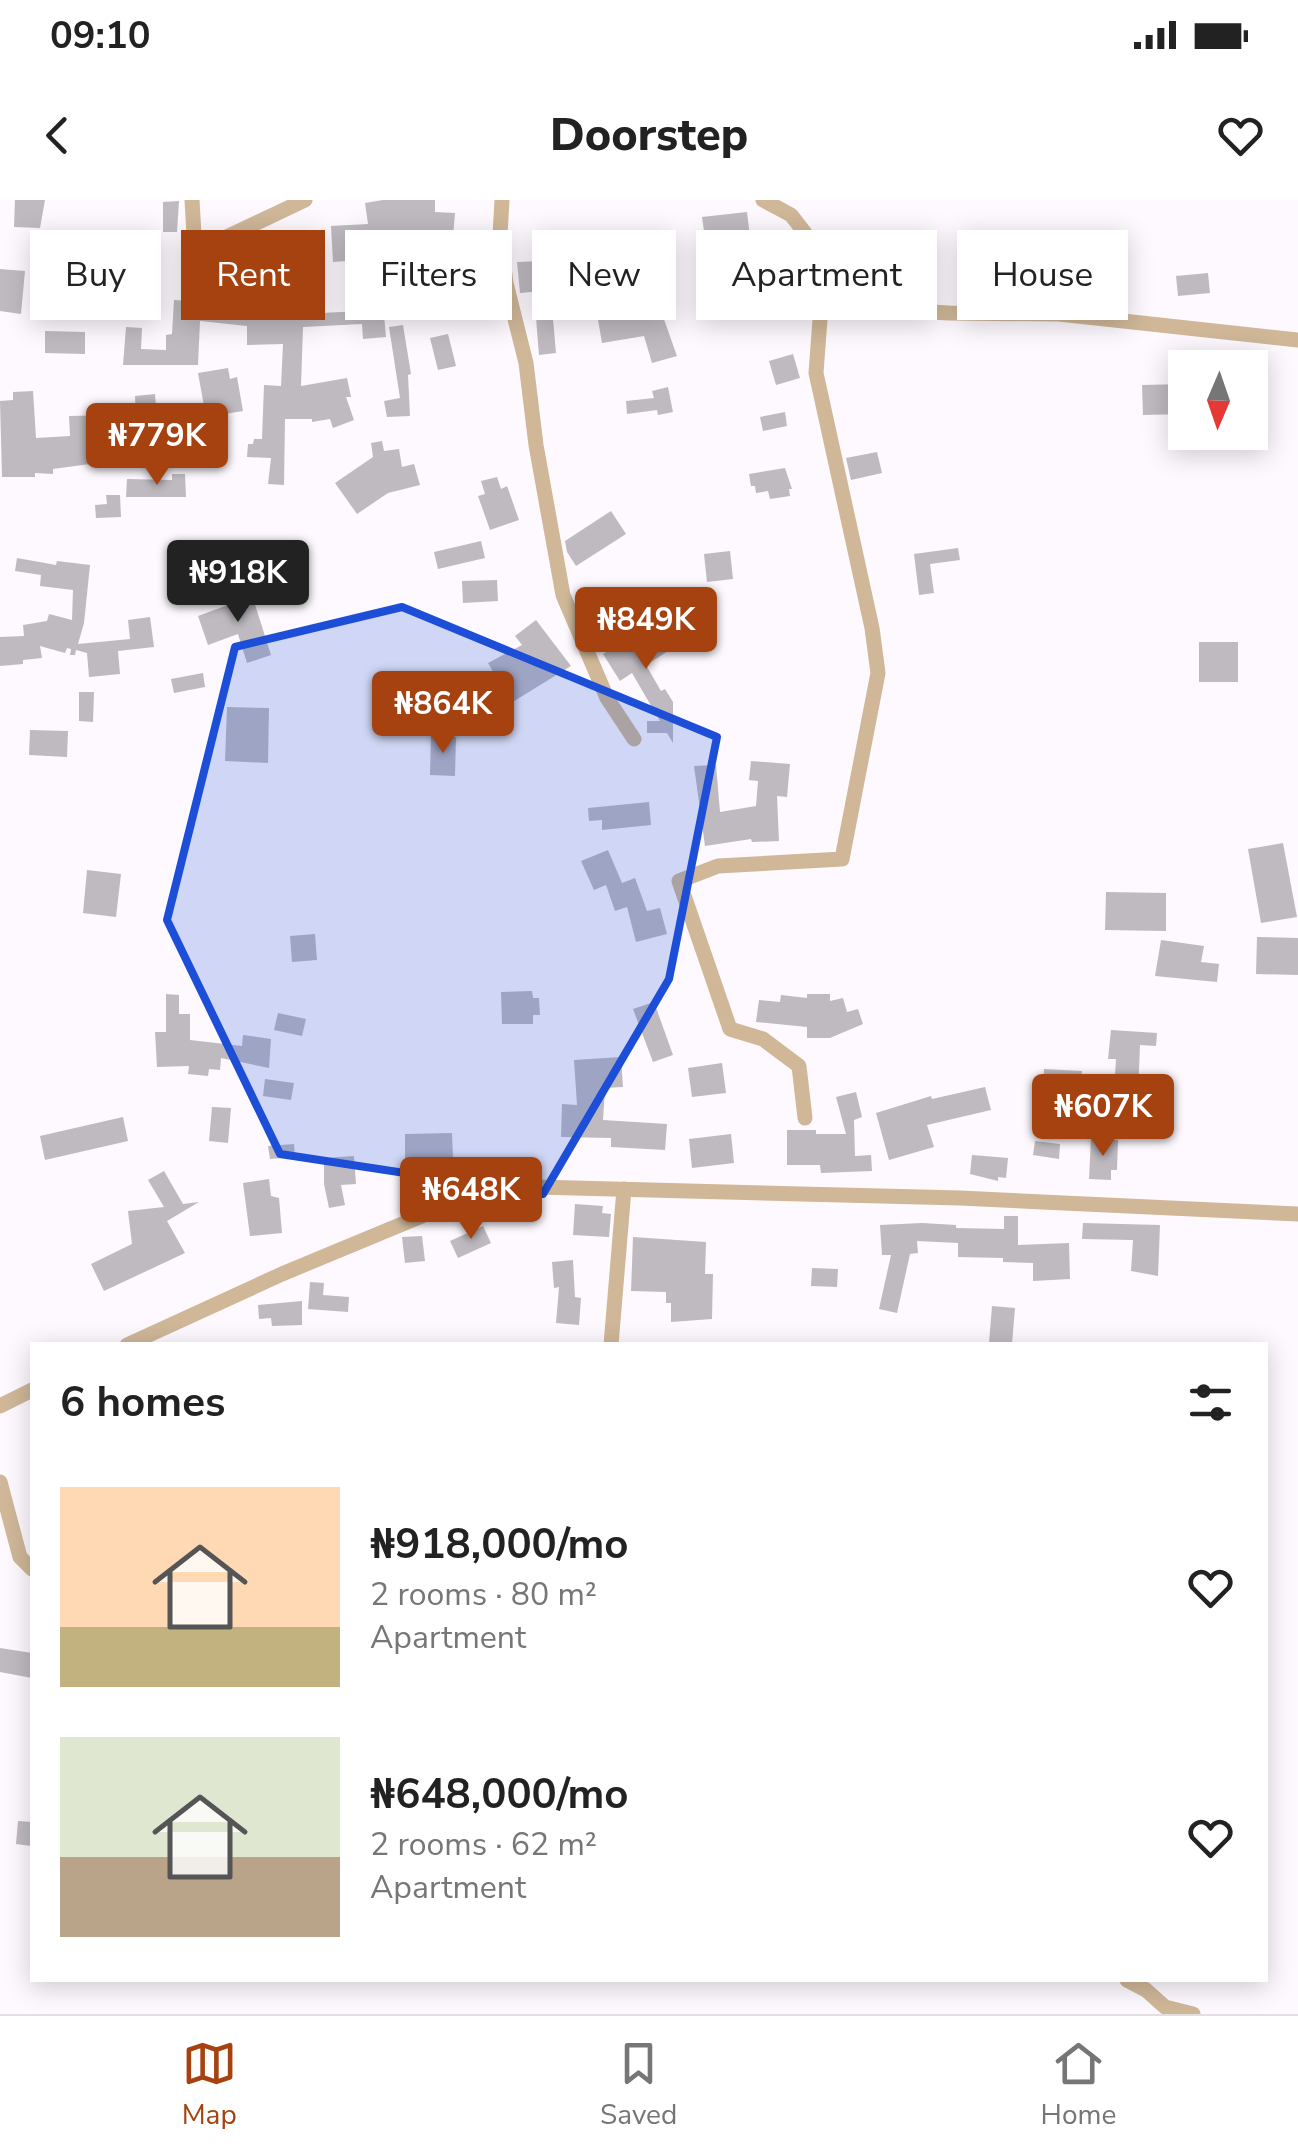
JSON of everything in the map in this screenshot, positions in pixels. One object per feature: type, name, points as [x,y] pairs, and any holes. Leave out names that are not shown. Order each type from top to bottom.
[{"type":"street","points":[[192,200],[196,252],[305,200]]},
{"type":"street","points":[[502,200],[500,235],[506,283],[526,363],[536,446],[563,595],[607,698],[634,739]]},
{"type":"street","points":[[763,200],[791,215],[802,230]]},
{"type":"street","points":[[937,312],[1059,314],[1298,340]]},
{"type":"street","points":[[805,1118],[798,1066],[763,1039],[730,1029],[680,880],[718,866],[842,859],[878,673],[872,628],[816,372],[821,320]]},
{"type":"street","points":[[133,1342],[282,1274],[494,1186],[960,1198],[1298,1214]]},
{"type":"street","points":[[611,1342],[624,1190]]},
{"type":"street","points":[[0,1406],[30,1391]]},
{"type":"street","points":[[0,1482],[20,1557],[30,1567]]},
{"type":"street","points":[[1132,1982],[1165,2007],[1194,2014]]},
{"type":"highlighted area","points":[[402,607],[717,737],[669,979],[543,1194],[280,1154],[167,920],[235,647]]},
{"type":"building","points":[[15,200],[45,200],[40,228],[14,227]]},
{"type":"building","points":[[435,200],[435,212],[455,213],[454,230],[345,230],[345,261],[333,262],[331,226],[368,224],[365,203]]},
{"type":"building","points":[[179,201],[177,232],[163,232],[163,202]]},
{"type":"building","points":[[747,212],[749,230],[704,230],[702,217]]},
{"type":"building","points":[[532,261],[532,292],[520,293],[517,262]]},
{"type":"building","points":[[0,269],[25,271],[21,314],[0,311]]},
{"type":"building","points":[[1208,273],[1210,293],[1178,296],[1176,276]]},
{"type":"building","points":[[174,300],[181,300],[181,320],[325,320],[325,313],[345,312],[345,320],[384,320],[386,337],[363,339],[362,324],[303,327],[301,386],[347,378],[351,397],[346,397],[354,420],[333,428],[330,419],[285,419],[284,485],[268,484],[271,458],[247,457],[248,444],[262,439],[264,385],[281,386],[283,344],[247,345],[247,326],[200,321],[198,365],[123,365],[126,327],[142,328],[141,349],[166,350],[166,335],[172,334]]},
{"type":"building","points":[[536,320],[553,320],[556,353],[539,355]]},
{"type":"building","points":[[598,320],[664,320],[677,356],[652,363],[644,336],[602,343]]},
{"type":"building","points":[[403,325],[411,374],[410,416],[387,417],[384,401],[400,398],[389,327]]},
{"type":"building","points":[[45,331],[85,332],[85,354],[45,353]]},
{"type":"building","points":[[448,334],[456,366],[438,370],[430,338]]},
{"type":"building","points":[[793,354],[800,378],[776,385],[769,361]]},
{"type":"building","points":[[228,368],[230,379],[237,377],[243,411],[206,417],[198,373]]},
{"type":"building","points":[[1168,384],[1168,414],[1143,415],[1142,385]]},
{"type":"building","points":[[668,387],[673,412],[627,414],[626,401],[654,398],[652,391]]},
{"type":"building","points":[[33,391],[36,438],[70,436],[69,416],[132,411],[130,466],[90,464],[53,469],[53,474],[35,473],[35,477],[2,477],[0,401],[13,400],[13,392]]},
{"type":"building","points":[[155,394],[156,407],[149,407],[149,420],[136,421],[135,396]]},
{"type":"building","points":[[785,412],[787,426],[763,431],[760,417]]},
{"type":"building","points":[[382,441],[384,451],[399,449],[402,467],[414,464],[420,485],[388,493],[357,514],[335,483],[373,457],[371,443]]},
{"type":"building","points":[[877,452],[882,473],[851,480],[846,458]]},
{"type":"building","points":[[785,468],[792,489],[790,496],[770,499],[768,491],[756,493],[755,486],[751,486],[749,474]]},
{"type":"building","points":[[172,474],[185,474],[186,497],[126,497],[127,479],[172,480]]},
{"type":"building","points":[[497,477],[501,489],[507,486],[519,520],[490,530],[478,496],[485,494],[481,481]]},
{"type":"building","points":[[106,495],[120,495],[121,517],[96,518],[95,505],[107,504]]},
{"type":"building","points":[[611,511],[626,534],[576,566],[565,541]]},
{"type":"building","points":[[481,541],[485,558],[438,569],[434,552]]},
{"type":"building","points":[[958,548],[960,560],[930,564],[934,593],[919,595],[914,554]]},
{"type":"building","points":[[730,551],[733,579],[707,582],[704,554]]},
{"type":"building","points":[[17,558],[56,565],[57,561],[90,565],[78,644],[130,639],[128,620],[150,617],[154,647],[118,651],[120,674],[89,677],[87,653],[76,650],[75,655],[70,655],[71,649],[67,648],[65,653],[40,646],[42,658],[0,666],[0,637],[24,636],[23,625],[47,621],[49,614],[72,620],[73,590],[40,586],[41,575],[15,571]]},
{"type":"building","points":[[497,580],[498,601],[463,603],[462,581]]},
{"type":"building","points":[[250,589],[271,655],[247,663],[238,634],[208,645],[198,616],[228,605],[225,597]]},
{"type":"building","points":[[536,620],[571,666],[511,703],[488,663],[522,645],[515,636]]},
{"type":"building","points":[[656,621],[673,648],[646,665],[661,691],[665,689],[673,702],[673,743],[667,733],[647,733],[647,721],[660,721],[632,673],[620,681],[603,654]]},
{"type":"building","points":[[1199,642],[1238,642],[1238,682],[1199,682]]},
{"type":"building","points":[[203,673],[205,687],[174,693],[171,679]]},
{"type":"building","points":[[79,692],[94,692],[93,722],[79,721]]},
{"type":"building","points":[[227,707],[269,708],[268,763],[225,761]]},
{"type":"building","points":[[30,730],[68,731],[67,757],[29,755]]},
{"type":"building","points":[[431,736],[456,737],[455,776],[430,775]]},
{"type":"building","points":[[751,761],[790,764],[787,797],[777,796],[779,841],[751,839],[705,846],[694,766],[716,765],[720,812],[756,806],[758,781],[749,780]]},
{"type":"building","points":[[649,802],[651,825],[602,830],[602,820],[589,821],[588,808]]},
{"type":"building","points":[[1283,843],[1297,917],[1261,923],[1248,849]]},
{"type":"building","points":[[608,850],[622,883],[635,878],[647,911],[660,908],[667,934],[636,942],[627,907],[615,911],[606,885],[594,890],[581,861]]},
{"type":"building","points":[[87,870],[121,874],[116,917],[83,913]]},
{"type":"building","points":[[1106,892],[1166,893],[1166,931],[1105,930]]},
{"type":"building","points":[[315,934],[317,960],[292,962],[290,936]]},
{"type":"building","points":[[1257,937],[1298,938],[1298,975],[1256,974]]},
{"type":"building","points":[[1161,940],[1204,946],[1201,962],[1219,964],[1217,982],[1155,976]]},
{"type":"building","points":[[532,991],[533,998],[539,998],[540,1015],[533,1015],[533,1024],[502,1024],[501,992]]},
{"type":"building","points":[[166,994],[179,995],[179,1014],[190,1014],[190,1040],[242,1046],[243,1035],[271,1039],[269,1068],[221,1058],[220,1070],[209,1069],[208,1076],[188,1074],[189,1066],[157,1067],[155,1032],[166,1032]]},
{"type":"building","points":[[807,994],[830,994],[830,1001],[843,998],[847,1012],[858,1009],[863,1024],[830,1038],[807,1038],[807,1027],[756,1022],[759,1000],[780,1002],[781,995],[807,998]]},
{"type":"building","points":[[654,1002],[673,1055],[653,1062],[633,1009]]},
{"type":"building","points":[[278,1013],[306,1019],[302,1036],[274,1030]]},
{"type":"building","points":[[1111,1030],[1157,1033],[1156,1046],[1140,1045],[1138,1095],[1147,1096],[1142,1128],[1118,1125],[1120,1115],[1092,1112],[1091,1129],[1079,1129],[1080,1094],[1043,1091],[1044,1069],[1082,1071],[1080,1087],[1114,1092],[1116,1059],[1108,1059]]},
{"type":"building","points":[[621,1057],[623,1087],[605,1088],[603,1120],[667,1124],[665,1150],[611,1147],[611,1138],[561,1137],[562,1104],[577,1105],[574,1060]]},
{"type":"building","points":[[722,1063],[726,1093],[692,1097],[688,1068]]},
{"type":"building","points":[[265,1079],[294,1083],[291,1100],[263,1096]]},
{"type":"building","points":[[985,1087],[991,1110],[927,1125],[934,1147],[889,1160],[876,1113],[931,1096],[932,1099]]},
{"type":"building","points":[[856,1092],[862,1117],[854,1120],[855,1156],[871,1155],[872,1171],[821,1173],[820,1165],[787,1165],[787,1130],[846,1134],[836,1097]]},
{"type":"building","points":[[212,1107],[231,1108],[228,1143],[209,1141]]},
{"type":"building","points":[[123,1117],[128,1141],[45,1160],[40,1136]]},
{"type":"building","points":[[452,1133],[453,1158],[405,1159],[405,1134]]},
{"type":"building","points":[[731,1134],[734,1163],[692,1168],[689,1139]]},
{"type":"building","points":[[1091,1138],[1118,1140],[1117,1170],[1111,1170],[1111,1180],[1089,1179]]},
{"type":"building","points":[[1035,1141],[1060,1144],[1059,1159],[1033,1155]]},
{"type":"building","points":[[294,1144],[295,1157],[270,1159],[268,1146]]},
{"type":"building","points":[[972,1155],[1008,1158],[1006,1178],[998,1177],[998,1181],[970,1174]]},
{"type":"building","points":[[354,1156],[356,1184],[341,1185],[345,1205],[329,1208],[324,1158]]},
{"type":"building","points":[[164,1171],[183,1204],[199,1202],[167,1221],[185,1253],[104,1291],[91,1264],[132,1244],[128,1211],[164,1207],[148,1180]]},
{"type":"building","points":[[269,1179],[271,1196],[279,1198],[282,1233],[250,1236],[243,1183]]},
{"type":"building","points":[[575,1204],[603,1206],[602,1213],[611,1214],[609,1237],[573,1235]]},
{"type":"building","points":[[1004,1216],[1018,1216],[1018,1245],[1069,1243],[1070,1279],[1033,1281],[1033,1263],[958,1257],[958,1243],[917,1241],[918,1253],[910,1254],[897,1313],[879,1309],[891,1255],[882,1255],[880,1225],[922,1223],[1004,1229]]},
{"type":"building","points":[[1083,1223],[1160,1225],[1158,1276],[1131,1271],[1133,1240],[1082,1239]]},
{"type":"building","points":[[483,1226],[491,1243],[458,1258],[450,1241]]},
{"type":"building","points":[[422,1236],[425,1261],[405,1263],[402,1237]]},
{"type":"building","points":[[633,1237],[706,1242],[705,1274],[713,1274],[712,1319],[671,1322],[671,1303],[666,1303],[666,1292],[631,1291]]},
{"type":"building","points":[[573,1260],[575,1297],[581,1298],[579,1325],[556,1323],[559,1287],[554,1288],[552,1262]]},
{"type":"building","points":[[812,1268],[838,1269],[837,1287],[811,1286]]},
{"type":"building","points":[[310,1282],[324,1283],[323,1295],[349,1297],[348,1312],[308,1309]]},
{"type":"building","points":[[302,1301],[302,1325],[272,1326],[271,1318],[259,1319],[258,1305]]},
{"type":"building","points":[[992,1306],[1015,1308],[1012,1342],[989,1342]]},
{"type":"building","points":[[0,1648],[30,1653],[30,1678],[0,1672]]},
{"type":"building","points":[[18,1821],[30,1822],[30,1846],[16,1844]]}]
